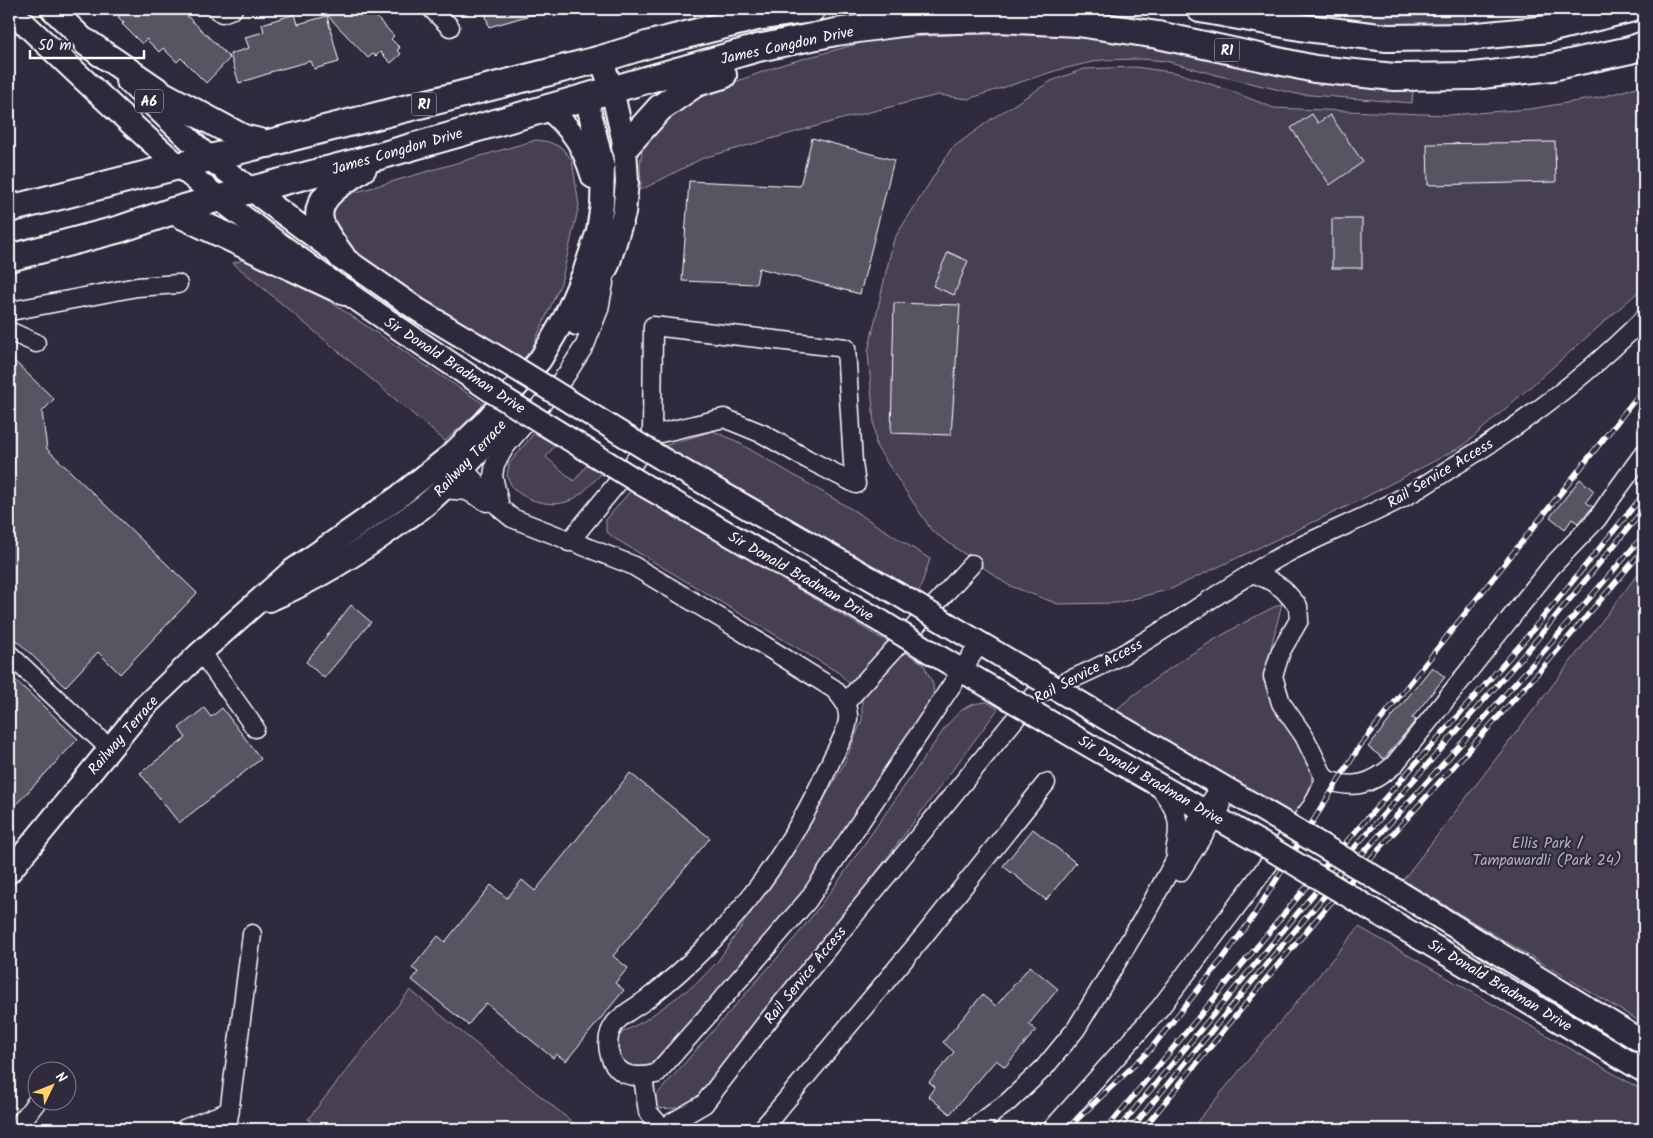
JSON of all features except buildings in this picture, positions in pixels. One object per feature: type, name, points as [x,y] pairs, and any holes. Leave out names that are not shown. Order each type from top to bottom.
[{"type":"highway","name":"James Congdon Drive","points":[[9,210],[591,61],[650,44],[789,11],[812,9]]},
{"type":"highway","points":[[1200,9],[1306,28],[1387,38],[1468,37],[1549,29],[1630,9]]},
{"type":"highway","name":"James Congdon Drive","points":[[9,258],[120,229],[220,198],[287,182],[549,109],[758,48],[836,32],[916,21],[997,19],[1069,23],[1158,35],[1315,68],[1394,77],[1473,76],[1552,67],[1630,50],[1644,45]]},
{"type":"highway","points":[[625,147],[660,108],[696,83],[777,60],[807,38]]},
{"type":"highway","points":[[87,43],[163,95],[242,138],[268,144]]},
{"type":"highway","points":[[586,97],[591,61]]},
{"type":"highway","points":[[342,258],[320,222],[320,207],[330,191],[380,156]]},
{"type":"highway","points":[[173,211],[345,292]]},
{"type":"main road","name":"Sir Donald Bradman Drive","points":[[9,9],[180,166],[220,198],[345,292],[494,392],[642,484],[882,622],[1092,747],[1266,846],[1644,1071]]},
{"type":"main road","name":"Sir Donald Bradman Drive","points":[[52,9],[210,159],[342,258],[418,310],[664,460],[901,596],[1384,882],[1644,1043]]},
{"type":"main road","name":"Railway Terrace","points":[[9,872],[144,708],[200,652],[292,571],[397,498],[457,462],[495,434],[549,367],[574,330],[608,265],[624,213],[627,182],[625,147],[612,90],[591,61]]},
{"type":"main road","name":"Railway Terrace","points":[[248,609],[297,588],[322,574],[378,540],[430,501],[442,489],[457,462],[484,423],[540,360],[565,317],[584,273],[598,231],[602,204],[603,167],[586,97]]},
{"type":"main road","points":[[549,109],[571,129],[586,153],[602,204]]},
{"type":"street","points":[[217,9],[222,13],[233,9]]},
{"type":"street","points":[[432,9],[450,28]]},
{"type":"street","points":[[9,270],[94,247],[120,229]]},
{"type":"street","points":[[501,509],[493,476],[495,464],[505,448],[566,375],[585,345],[599,309],[608,265]]},
{"type":"street","points":[[9,310],[137,287],[178,284]]},
{"type":"street","name":"Rail Service Access","points":[[644,1077],[648,1112],[662,1129],[704,1104],[766,1023],[1034,696],[1123,654],[1287,554],[1406,496],[1536,413],[1624,339],[1644,318]]},
{"type":"street","points":[[569,542],[632,465],[652,435],[653,326],[846,348],[856,484],[763,434],[724,418],[652,435]]},
{"type":"street","points":[[9,331],[36,343]]},
{"type":"street","points":[[1253,573],[1283,589],[1298,606],[1299,620],[1280,652],[1273,676],[1281,703],[1304,736],[1324,779],[1335,783],[1362,785],[1376,779],[1394,765],[1551,567],[1597,519],[1644,453]]},
{"type":"street","points":[[457,462],[501,509],[512,518],[569,542],[632,565],[722,618],[834,689],[846,702],[848,717],[845,730],[802,822],[774,865],[733,920],[706,948],[648,998],[617,1021],[609,1034],[608,1048],[612,1060],[623,1072],[644,1077],[656,1074],[808,900],[980,643]]},
{"type":"street","points":[[442,489],[467,491],[501,509]]},
{"type":"street","points":[[846,702],[972,564]]},
{"type":"street","points":[[200,652],[255,728]]},
{"type":"street","points":[[9,654],[110,749]]},
{"type":"street","points":[[1052,1129],[1160,1008],[1313,805],[1324,779]]},
{"type":"street","points":[[762,1129],[923,937],[1046,783]]},
{"type":"street","points":[[1157,784],[1173,805],[1179,832],[1169,872]]},
{"type":"street","points":[[1129,941],[1192,855],[1214,797],[1226,788]]},
{"type":"street","points":[[972,1129],[1008,1102],[1044,1068],[1076,1029],[1169,872],[1209,814]]},
{"type":"street","points":[[227,1129],[252,934]]},
{"type":"street","points":[[16,1129],[30,1110]]},
{"type":"street","points":[[184,1129],[230,1111]]},
{"type":"green space","points":[[1271,9],[1332,9],[1382,16],[1465,15],[1466,27],[1363,23],[1318,18]]},
{"type":"green space","points":[[1054,33],[1130,42],[1313,83],[1413,90],[1412,103],[1297,94],[1166,61],[1140,59],[1101,60],[1058,70],[968,99],[938,95],[842,119],[703,158],[641,190],[640,165],[643,144],[658,121],[699,95],[784,64],[875,39],[966,34]]},
{"type":"green space","points":[[1135,67],[1178,73],[1274,108],[1448,115],[1530,109],[1602,97],[1644,85],[1644,285],[1463,446],[1354,503],[1171,589],[1117,603],[1058,604],[1008,585],[932,531],[876,446],[868,352],[894,239],[951,149],[990,120],[1051,81],[1084,69]]},
{"type":"green space","points":[[536,140],[549,142],[562,148],[572,160],[579,205],[561,283],[532,348],[520,363],[347,253],[329,212],[339,197]]},
{"type":"green space","points":[[243,260],[329,301],[485,405],[445,441],[233,263]]},
{"type":"green space","points":[[713,431],[734,440],[853,510],[930,559],[918,595],[660,447]]},
{"type":"green space","points":[[534,433],[555,445],[546,457],[574,481],[587,465],[602,473],[581,494],[566,502],[542,503],[520,494],[513,488],[507,476],[509,464]]},
{"type":"green space","points":[[631,490],[923,663],[933,684],[934,705],[793,907],[650,1065],[638,1066],[626,1062],[620,1056],[616,1049],[615,1041],[623,1032],[644,1021],[697,983],[718,961],[804,834],[844,764],[862,720],[862,697],[839,673],[614,538],[606,531],[606,520]]},
{"type":"green space","name":"Ellis Park / Tampawardli (Park 24)","points":[[1644,566],[1644,1024],[1403,880]]},
{"type":"green space","points":[[1282,603],[1263,680],[1297,738],[1312,772],[1310,795],[1292,820],[1112,713],[1152,681],[1193,653]]},
{"type":"green space","points":[[987,702],[998,709],[825,941],[699,1097],[679,1107],[669,1109],[656,1108],[653,1099],[799,933],[835,886],[947,725],[968,706]]},
{"type":"green space","points":[[1359,927],[1644,1091],[1644,1129],[1191,1129]]},
{"type":"green space","points":[[410,990],[581,1129],[320,1129],[308,1119]]},
{"type":"railway","points":[[1067,1129],[1149,1051],[1221,961],[1253,917],[1360,746],[1644,388]]},
{"type":"railway","points":[[1106,1129],[1303,891],[1522,643],[1644,494]]},
{"type":"railway","points":[[1118,1129],[1311,897],[1528,650],[1644,509]]},
{"type":"railway","points":[[1131,1129],[1320,901],[1538,658],[1644,535]]},
{"type":"railway","points":[[1143,1129],[1328,906],[1545,665],[1644,549]]}]
